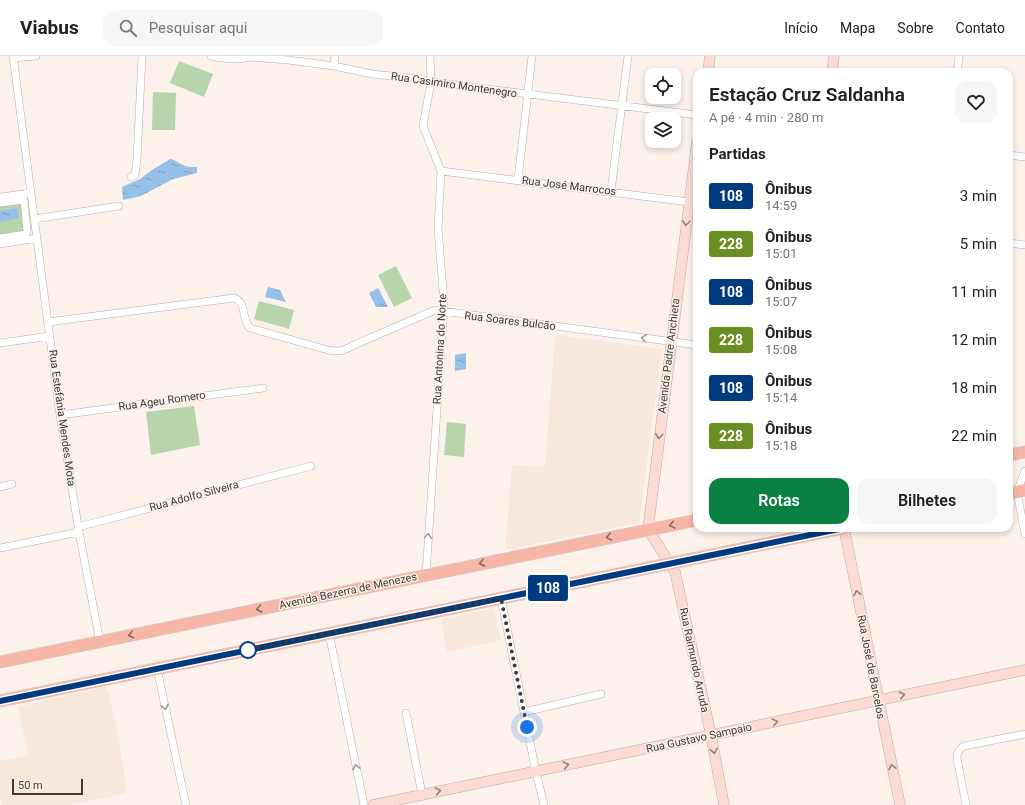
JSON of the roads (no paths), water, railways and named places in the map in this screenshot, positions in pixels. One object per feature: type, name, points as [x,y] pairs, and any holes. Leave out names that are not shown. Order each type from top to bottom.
[{"type":"main road","points":[[1013,454],[1025,452]]},
{"type":"main road","name":"Avenida Bezerra de Menezes","points":[[0,662],[693,521]]},
{"type":"main road","points":[[0,701],[825,532]]},
{"type":"street","points":[[13,57],[36,56]]},
{"type":"street","points":[[131,177],[135,175],[137,160],[142,56]]},
{"type":"street","name":"Rua Casimiro Montenegro","points":[[211,56],[236,59],[252,57],[334,66],[372,74],[420,79],[431,82],[693,114]]},
{"type":"street","points":[[334,66],[335,56]]},
{"type":"street","name":"Rua Antonina do Norte","points":[[426,574],[443,312],[438,228],[441,171],[423,126],[431,82],[430,56]]},
{"type":"street","points":[[518,180],[532,56]]},
{"type":"street","points":[[611,191],[628,56]]},
{"type":"street","points":[[708,68],[710,56]]},
{"type":"street","points":[[832,68],[834,56]]},
{"type":"street","points":[[958,68],[959,56]]},
{"type":"street","name":"Rua Estefânia Mendes Mota","points":[[13,57],[60,415],[78,529],[100,642]]},
{"type":"street","points":[[1013,156],[1025,157]]},
{"type":"street","name":"Rua José Marrocos","points":[[441,171],[693,202]]},
{"type":"street","points":[[0,197],[31,193]]},
{"type":"street","points":[[0,203],[24,200],[27,231],[26,234],[0,238]]},
{"type":"street","name":"Avenida Padre Anchieta","points":[[648,529],[671,342],[693,202]]},
{"type":"street","points":[[34,219],[119,206]]},
{"type":"street","points":[[0,244],[37,238]]},
{"type":"street","points":[[1013,244],[1025,245]]},
{"type":"street","name":"Rua Soares Bulcão","points":[[48,322],[234,298],[241,302],[245,321],[250,328],[336,352],[342,352],[354,345],[435,310],[693,345]]},
{"type":"street","points":[[0,343],[50,336]]},
{"type":"street","name":"Rua Ageu Romero","points":[[60,415],[263,388]]},
{"type":"street","name":"Rua Adolfo Silveira","points":[[0,548],[78,529],[310,466]]},
{"type":"street","points":[[1025,471],[1017,492],[1025,534]]},
{"type":"street","points":[[0,487],[12,484]]},
{"type":"street","points":[[648,529],[670,564]]},
{"type":"street","name":"Rua José de Barcelos","points":[[845,532],[900,805]]},
{"type":"street","name":"Rua Raimundo Arruda","points":[[670,564],[675,572],[711,736],[724,805]]},
{"type":"street","points":[[501,598],[544,805]]},
{"type":"street","points":[[329,633],[364,805]]},
{"type":"street","points":[[157,668],[186,805]]},
{"type":"street","name":"Rua Gustavo Sampaio","points":[[373,805],[1025,670]]},
{"type":"street","points":[[524,712],[601,694]]},
{"type":"street","points":[[406,713],[422,794]]},
{"type":"street","points":[[966,805],[957,758],[957,753],[960,749],[964,746],[1025,734]]},
{"type":"water","points":[[170,159],[186,166],[197,167],[197,173],[173,179],[141,196],[123,200],[122,187],[140,179]]},
{"type":"water","points":[[17,208],[19,218],[0,222],[0,211]]},
{"type":"water","points":[[268,287],[280,290],[286,302],[265,297]]},
{"type":"water","points":[[378,288],[388,307],[376,307],[369,293]]},
{"type":"water","points":[[466,353],[466,369],[455,371],[455,355]]}]
